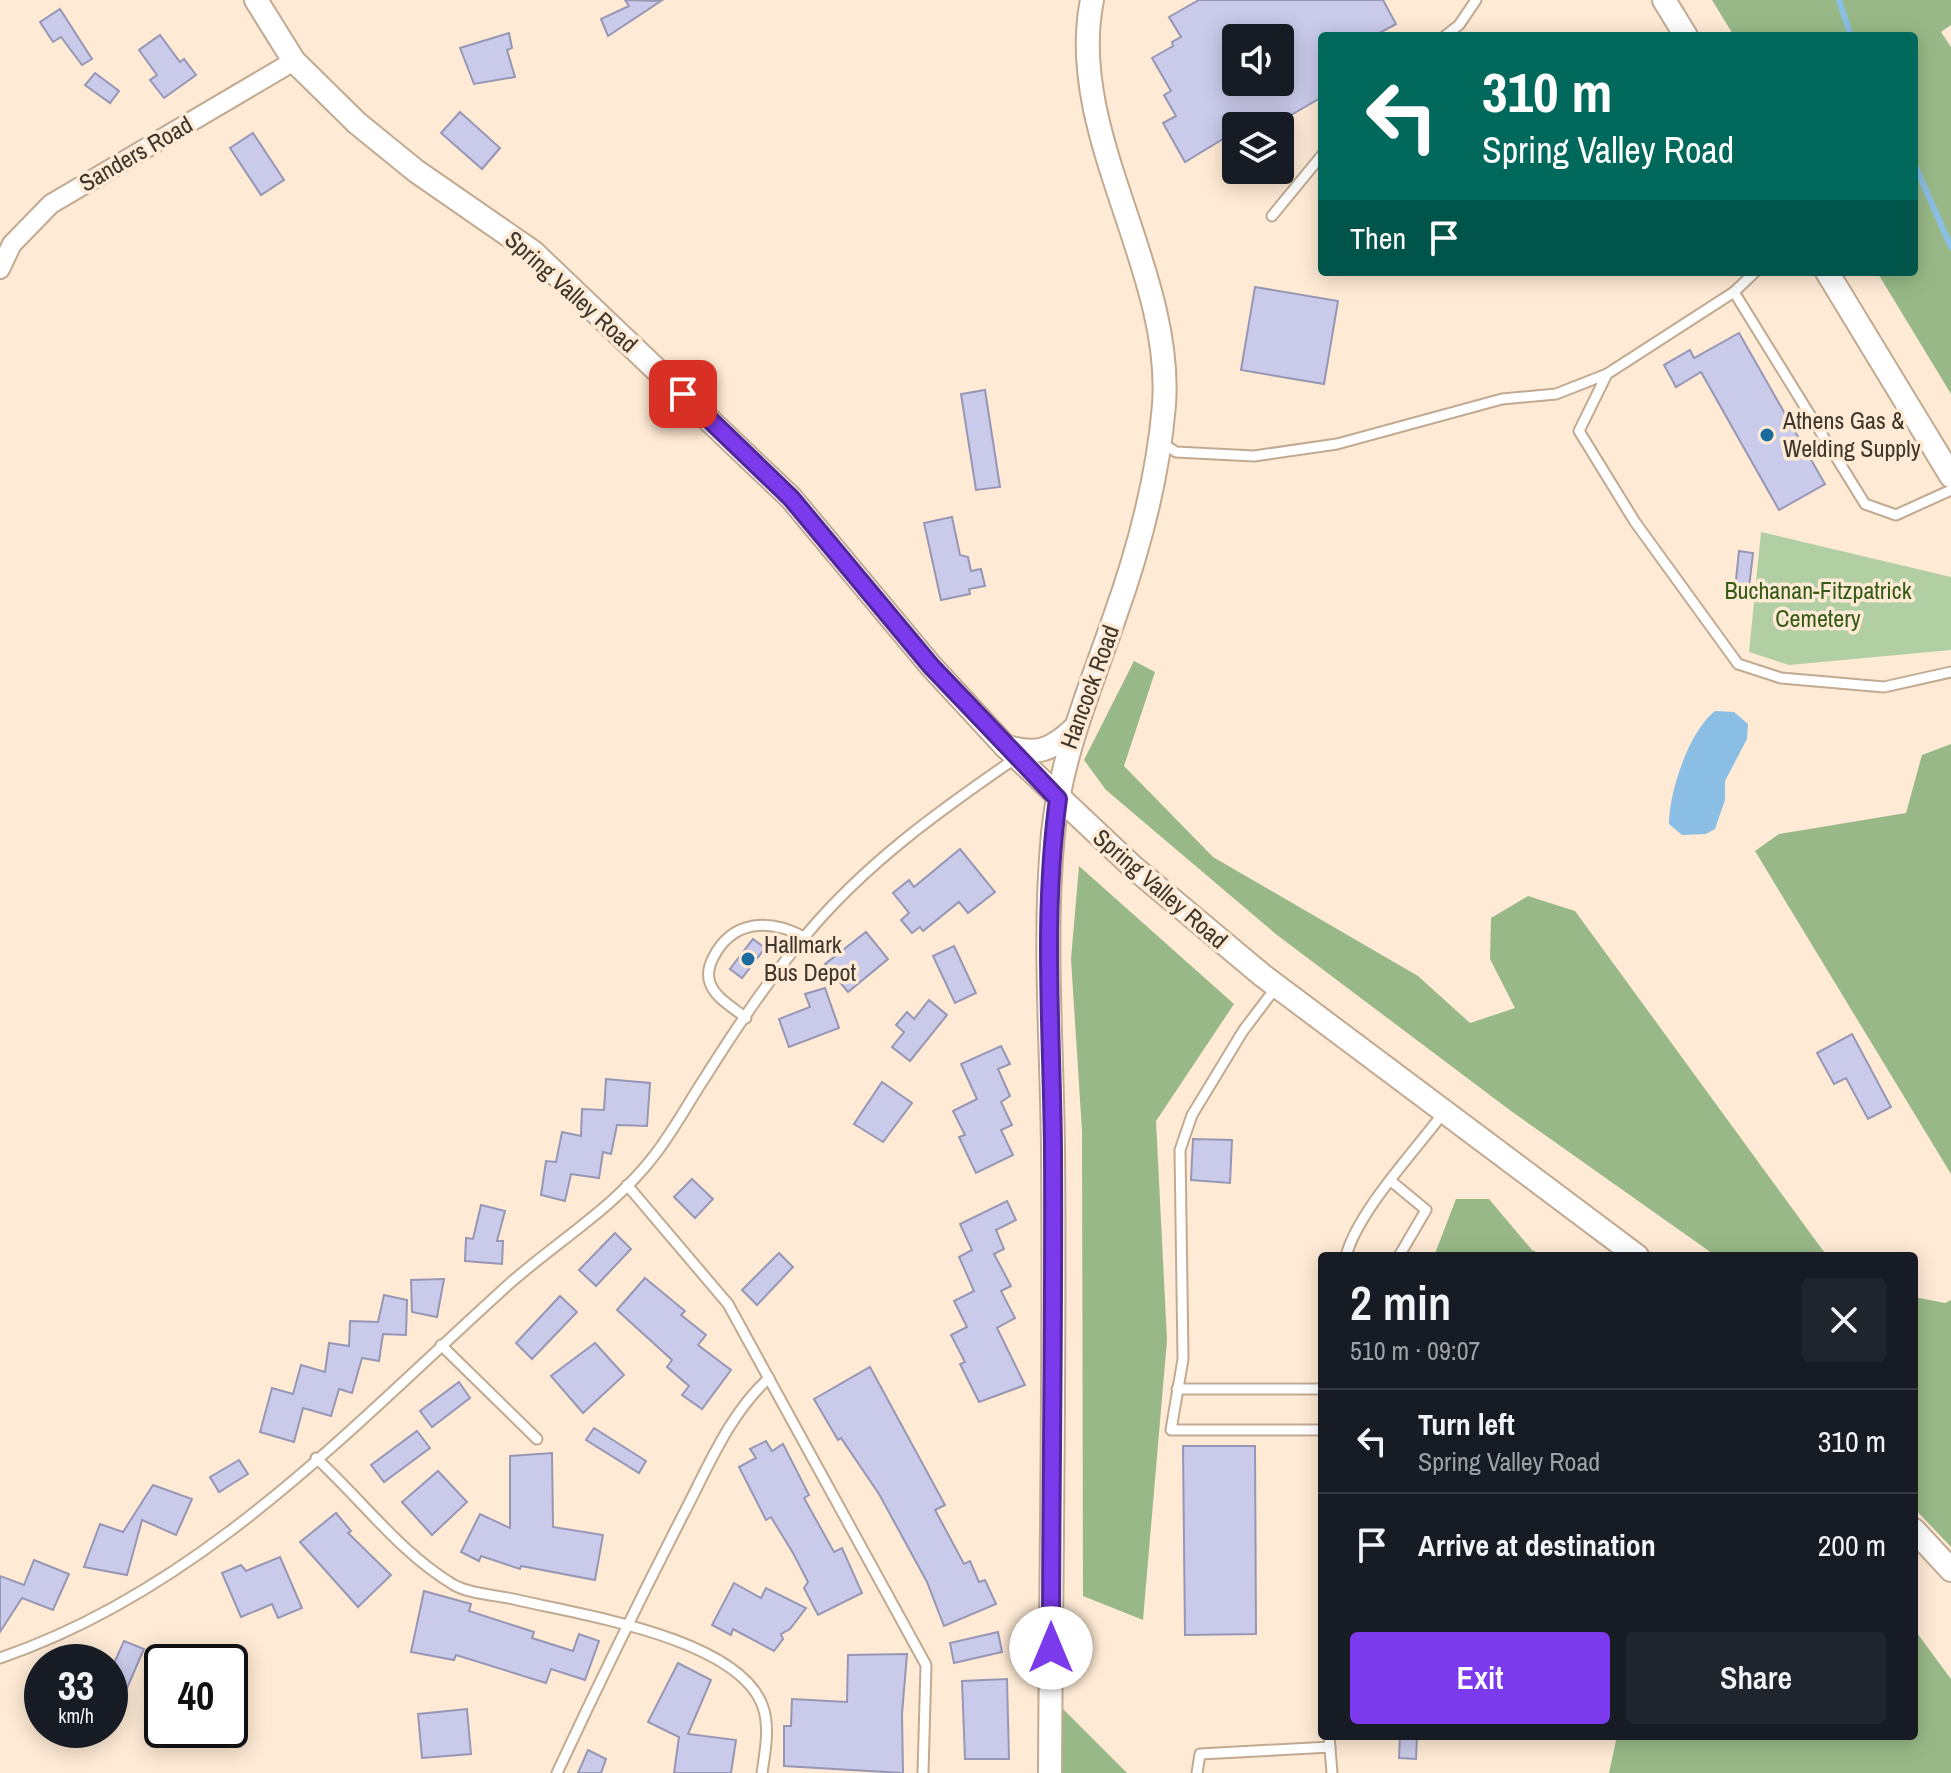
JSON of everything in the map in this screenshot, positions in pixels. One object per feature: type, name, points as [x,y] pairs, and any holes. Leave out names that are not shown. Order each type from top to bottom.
[{"type":"street","name":"Spring Valley Road","points":[[256,0],[294,61],[357,123],[404,161],[533,252],[791,498],[931,666],[1058,799],[1192,918],[1277,986],[1632,1252]]},
{"type":"street","name":"Hancock Road","points":[[1050,1773],[1053,1150],[1048,954],[1050,881],[1062,766],[1134,559],[1159,442],[1165,373],[1158,321],[1090,88],[1087,24],[1092,0]]},
{"type":"street","points":[[1664,0],[1684,32]]},
{"type":"street","name":"Sanders Road","points":[[0,269],[12,244],[51,204],[294,61]]},
{"type":"street","points":[[1829,276],[1951,476]]},
{"type":"street","points":[[1010,752],[1048,750],[1074,728]]},
{"type":"street","points":[[1918,1534],[1951,1570]]},
{"type":"lane","points":[[1448,32],[1476,0]]},
{"type":"lane","points":[[1272,216],[1318,160]]},
{"type":"lane","points":[[1159,442],[1176,452],[1254,456],[1337,444],[1502,399],[1556,394],[1607,374],[1734,292],[1751,276]]},
{"type":"lane","points":[[1734,292],[1865,504],[1896,515],[1951,490]]},
{"type":"lane","points":[[1607,374],[1579,431],[1635,522],[1738,664],[1781,678],[1884,687],[1951,672]]},
{"type":"lane","points":[[0,1658],[46,1642],[111,1610],[180,1568],[243,1522],[441,1345],[627,1185],[652,1160],[804,937],[866,870],[1010,752]]},
{"type":"lane","points":[[746,1018],[719,997],[709,982],[709,967],[717,950],[740,928],[756,924],[774,925],[804,937]]},
{"type":"lane","points":[[1277,986],[1243,1031],[1192,1115],[1180,1150],[1183,1359],[1171,1430],[1318,1430]]},
{"type":"lane","points":[[1347,1252],[1350,1242],[1391,1181],[1444,1112]]},
{"type":"lane","points":[[1391,1181],[1426,1210],[1401,1252]]},
{"type":"lane","points":[[627,1185],[728,1304],[926,1665],[923,1773]]},
{"type":"lane","points":[[441,1345],[537,1439]]},
{"type":"lane","points":[[557,1773],[627,1624],[717,1450],[743,1406],[769,1378]]},
{"type":"lane","points":[[1177,1389],[1318,1389]]},
{"type":"lane","points":[[316,1458],[360,1499],[406,1551],[457,1587],[627,1624],[690,1646],[720,1661],[745,1682],[763,1705],[767,1739],[762,1773]]},
{"type":"lane","points":[[1197,1773],[1200,1754],[1330,1742],[1332,1773]]},
{"type":"green space","points":[[1712,0],[1951,0],[1951,25],[1941,32],[1951,47],[1951,394],[1879,276],[1918,276],[1918,32],[1732,32]]},
{"type":"green space","name":"Buchanan-Fitzpatrick Cemetery","points":[[1761,532],[1951,577],[1951,650],[1789,665],[1749,652]]},
{"type":"green space","points":[[1134,661],[1155,672],[1124,766],[1213,857],[1418,976],[1470,1023],[1515,1008],[1490,959],[1491,918],[1528,896],[1575,911],[1824,1252],[1710,1252],[1511,1111],[1277,935],[1106,790],[1084,760]]},
{"type":"green space","points":[[1951,744],[1951,1174],[1755,851],[1779,834],[1906,813],[1922,755]]},
{"type":"green space","points":[[1079,866],[1234,1004],[1156,1121],[1167,1340],[1143,1620],[1083,1596],[1082,1131],[1071,959]]},
{"type":"green space","points":[[1456,1199],[1489,1199],[1536,1252],[1436,1252]]},
{"type":"green space","points":[[1918,1298],[1945,1303],[1951,1300],[1951,1547],[1918,1512]]},
{"type":"green space","points":[[1918,1634],[1951,1679],[1951,1773],[1609,1773],[1616,1740],[1918,1740]]},
{"type":"green space","points":[[1058,1704],[1127,1773],[1059,1773]]},
{"type":"water","points":[[1715,711],[1734,712],[1748,724],[1747,739],[1725,781],[1725,800],[1715,829],[1706,834],[1682,835],[1669,824],[1677,779],[1689,747]]},
{"type":"building","points":[[625,0],[661,1],[608,36],[601,19],[629,6]]},
{"type":"building","points":[[1199,0],[1383,0],[1396,24],[1381,32],[1318,32],[1318,99],[1294,113],[1222,112],[1222,140],[1185,162],[1163,123],[1176,116],[1164,95],[1171,91],[1152,58],[1173,46],[1172,42],[1181,37],[1169,17]]},
{"type":"building","points":[[60,9],[92,59],[82,65],[61,37],[53,42],[40,22]]},
{"type":"building","points":[[509,33],[512,48],[507,50],[515,77],[474,84],[460,48]]},
{"type":"building","points":[[160,35],[180,62],[184,59],[196,75],[164,98],[150,80],[157,75],[139,50]]},
{"type":"building","points":[[95,73],[119,91],[110,103],[85,85]]},
{"type":"building","points":[[460,112],[500,148],[482,169],[441,133]]},
{"type":"building","points":[[253,133],[284,180],[261,195],[230,148]]},
{"type":"building","points":[[1255,287],[1338,301],[1324,384],[1241,370]]},
{"type":"building","name":"Athens Gas & Welding Supply","points":[[1739,333],[1825,484],[1779,510],[1701,372],[1676,387],[1664,365],[1690,350],[1694,358]]},
{"type":"building","points":[[985,390],[1000,487],[976,490],[961,394]]},
{"type":"building","points":[[952,517],[960,555],[968,557],[971,571],[981,569],[985,586],[969,589],[970,594],[941,600],[924,523]]},
{"type":"building","points":[[1739,551],[1753,553],[1749,588],[1735,589]]},
{"type":"building","points":[[960,849],[995,892],[968,913],[959,902],[923,931],[920,927],[912,933],[901,920],[909,913],[893,893],[909,880],[914,887]]},
{"type":"building","points":[[866,932],[888,959],[848,992],[825,964]]},
{"type":"building","name":"Hallmark Bus Depot","points":[[753,939],[765,948],[742,978],[730,969]]},
{"type":"building","points":[[954,946],[976,993],[955,1003],[933,956]]},
{"type":"building","points":[[825,988],[839,1028],[789,1047],[779,1019],[810,1007],[805,994]]},
{"type":"building","points":[[929,1000],[947,1015],[910,1061],[892,1047],[904,1032],[896,1025],[907,1012],[914,1019]]},
{"type":"building","points":[[1852,1034],[1891,1107],[1868,1119],[1846,1078],[1834,1084],[1817,1053]]},
{"type":"building","points":[[1001,1046],[1010,1064],[998,1069],[1010,1096],[1001,1102],[1012,1125],[1001,1130],[1013,1155],[976,1173],[959,1137],[965,1135],[953,1111],[977,1099],[961,1064]]},
{"type":"building","points":[[606,1079],[650,1083],[647,1126],[617,1125],[611,1154],[603,1152],[599,1178],[571,1174],[565,1201],[541,1195],[546,1161],[556,1162],[562,1132],[581,1136],[582,1109],[604,1110]]},
{"type":"building","points":[[882,1082],[912,1103],[883,1142],[854,1124]]},
{"type":"building","points":[[1193,1139],[1232,1140],[1230,1183],[1191,1180]]},
{"type":"building","points":[[692,1179],[713,1199],[695,1218],[674,1197]]},
{"type":"building","points":[[1007,1201],[1016,1220],[996,1230],[1004,1249],[994,1254],[1011,1286],[1001,1291],[1015,1318],[997,1328],[1025,1385],[979,1402],[960,1364],[965,1362],[951,1335],[967,1327],[954,1301],[974,1291],[959,1257],[972,1250],[960,1224]]},
{"type":"building","points":[[481,1205],[505,1211],[497,1241],[503,1241],[502,1264],[465,1261],[466,1238],[473,1239]]},
{"type":"building","points":[[615,1233],[631,1249],[596,1286],[579,1270]]},
{"type":"building","points":[[779,1253],[793,1267],[757,1305],[742,1290]]},
{"type":"building","points":[[645,1278],[685,1311],[681,1315],[706,1335],[698,1345],[731,1370],[702,1409],[682,1395],[689,1386],[667,1367],[672,1360],[617,1310]]},
{"type":"building","points":[[444,1279],[437,1317],[412,1312],[411,1280]]},
{"type":"building","points":[[384,1295],[407,1300],[406,1335],[383,1334],[379,1361],[362,1358],[352,1393],[339,1389],[331,1416],[303,1408],[294,1442],[260,1432],[272,1388],[293,1394],[301,1365],[325,1372],[329,1343],[349,1346],[350,1321],[378,1322]]},
{"type":"building","points":[[560,1296],[577,1312],[532,1359],[516,1343]]},
{"type":"building","points":[[595,1343],[624,1375],[583,1413],[551,1376]]},
{"type":"building","points":[[870,1367],[945,1505],[935,1510],[964,1564],[970,1561],[979,1582],[985,1580],[996,1604],[944,1626],[927,1582],[879,1494],[841,1438],[838,1440],[814,1399]]},
{"type":"building","points":[[459,1382],[470,1398],[432,1427],[420,1411]]},
{"type":"building","points":[[594,1428],[646,1461],[639,1473],[586,1440]]},
{"type":"building","points":[[417,1431],[430,1448],[384,1482],[371,1465]]},
{"type":"building","points":[[766,1441],[772,1451],[783,1444],[809,1495],[804,1498],[834,1552],[842,1548],[862,1593],[818,1615],[804,1588],[808,1582],[793,1553],[771,1517],[766,1520],[739,1467],[756,1458],[750,1449]]},
{"type":"building","points":[[1183,1446],[1255,1446],[1256,1634],[1185,1635]]},
{"type":"building","points":[[552,1453],[553,1527],[603,1535],[595,1580],[521,1566],[520,1569],[481,1556],[479,1561],[461,1552],[480,1514],[510,1528],[510,1456]]},
{"type":"building","points":[[239,1460],[248,1474],[219,1492],[210,1477]]},
{"type":"building","points":[[438,1471],[467,1502],[432,1535],[402,1502]]},
{"type":"building","points":[[153,1485],[192,1499],[176,1535],[142,1520],[127,1575],[84,1567],[100,1524],[123,1532]]},
{"type":"building","points":[[336,1513],[351,1531],[348,1533],[391,1575],[358,1607],[300,1542]]},
{"type":"building","points":[[280,1557],[302,1608],[278,1618],[272,1604],[241,1617],[222,1573],[241,1565],[246,1571]]},
{"type":"building","points":[[34,1560],[69,1574],[53,1610],[22,1598],[0,1632],[0,1576],[24,1585]]},
{"type":"building","points":[[734,1583],[761,1598],[766,1588],[806,1608],[790,1629],[781,1634],[783,1639],[774,1651],[733,1629],[731,1635],[712,1625]]},
{"type":"building","points":[[424,1591],[471,1604],[469,1611],[534,1632],[532,1638],[573,1651],[579,1634],[599,1641],[585,1680],[551,1669],[546,1683],[456,1655],[454,1660],[411,1652]]},
{"type":"building","points":[[998,1632],[1002,1652],[954,1663],[950,1643]]},
{"type":"building","points":[[124,1641],[144,1649],[128,1686],[128,1644],[123,1644]]},
{"type":"building","points":[[907,1654],[902,1714],[903,1773],[784,1766],[784,1726],[791,1726],[792,1699],[847,1702],[848,1655]]},
{"type":"building","points":[[678,1663],[711,1680],[688,1734],[736,1740],[731,1773],[674,1773],[679,1737],[648,1722]]},
{"type":"building","points":[[1007,1679],[1009,1759],[965,1759],[962,1681]]},
{"type":"building","points":[[467,1709],[471,1754],[422,1758],[418,1714]]},
{"type":"building","points":[[1400,1740],[1417,1740],[1416,1759],[1399,1758]]},
{"type":"building","points":[[588,1750],[606,1759],[601,1773],[578,1773]]},
{"type":"waterway","points":[[1839,0],[1850,32]]},
{"type":"waterway","points":[[1918,172],[1951,247]]},
{"type":"place","name":"Athens Gas & Welding Supply","points":[[1767,435]]},
{"type":"place","name":"Hallmark Bus Depot","points":[[748,959]]},
{"type":"route","points":[[683,394],[791,498],[931,666],[1058,799],[1050,881],[1048,954],[1053,1150],[1051,1648]]}]
